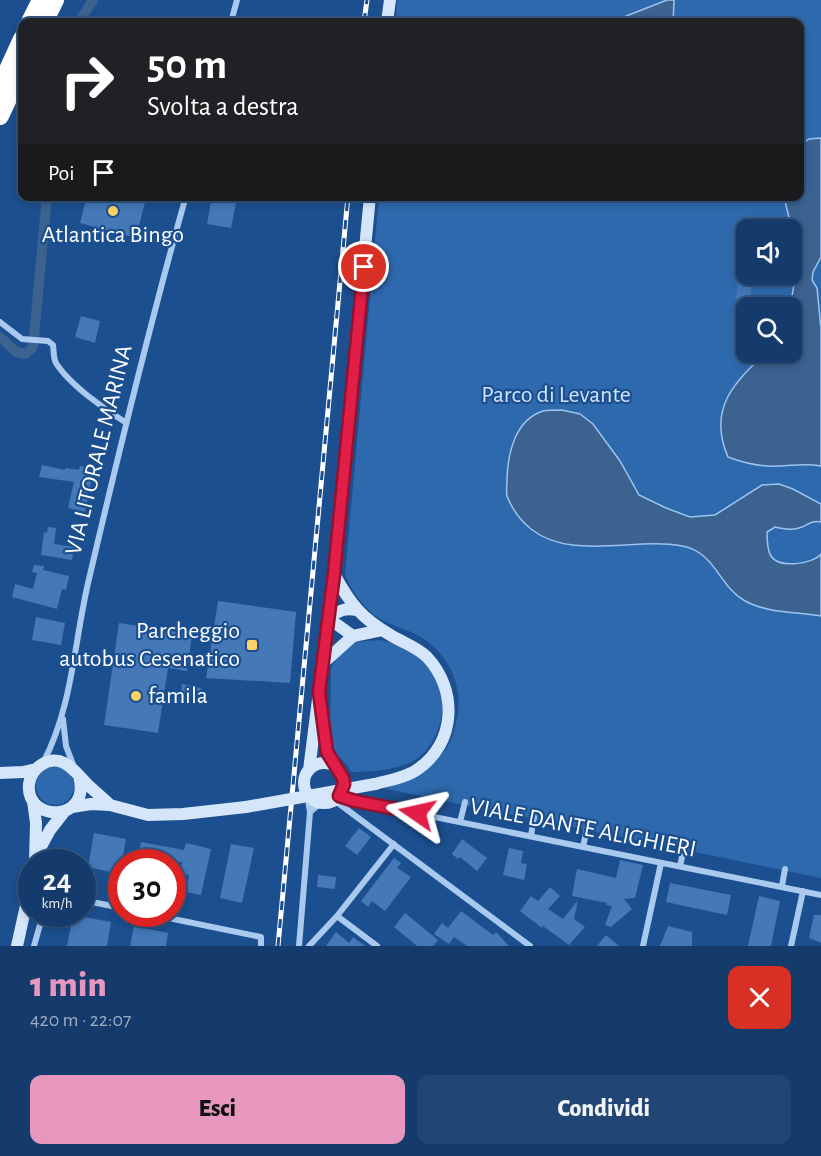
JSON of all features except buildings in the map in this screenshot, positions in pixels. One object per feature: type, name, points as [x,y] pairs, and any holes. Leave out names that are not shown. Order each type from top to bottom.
[{"type":"highway","points":[[32,18],[41,0]]},
{"type":"highway","points":[[47,18],[55,0]]},
{"type":"highway","points":[[0,87],[18,48]]},
{"type":"highway","points":[[0,116],[18,78]]},
{"type":"street","points":[[232,18],[237,0]]},
{"type":"street","points":[[388,18],[390,0]]},
{"type":"street","name":"VIA LITORALE MARINA","points":[[36,849],[36,823],[29,784],[52,746],[63,715],[86,589],[125,422],[185,201]]},
{"type":"street","points":[[299,946],[310,812],[304,781],[309,770],[334,574],[370,201]]},
{"type":"street","points":[[0,322],[22,339],[48,340],[53,345],[55,362],[73,382],[125,422]]},
{"type":"street","points":[[2,773],[19,782],[39,808],[49,812],[91,804],[110,805],[148,815],[183,814],[246,807],[375,784],[402,777],[417,770],[434,754],[443,741],[450,713],[443,679],[426,656],[382,630],[356,610],[334,574]]},
{"type":"street","points":[[328,618],[340,610],[348,608],[356,610]]},
{"type":"street","points":[[328,618],[353,636]]},
{"type":"street","points":[[323,663],[353,636],[382,630]]},
{"type":"street","points":[[310,812],[331,799],[344,784],[340,772],[327,752],[319,692]]},
{"type":"street","name":"VIA LITORALE MARINA","points":[[41,849],[50,830],[81,793],[77,772],[66,746],[63,715]]},
{"type":"street","points":[[2,773],[59,760],[77,772],[110,805]]},
{"type":"street","points":[[309,770],[313,766],[325,763],[336,767]]},
{"type":"street","points":[[307,792],[311,797],[331,799],[394,843],[530,946]]},
{"type":"street","name":"VIALE DANTE ALIGHIERI","points":[[331,799],[355,801],[821,895]]},
{"type":"street","points":[[460,822],[465,802]]},
{"type":"street","points":[[531,836],[534,817]]},
{"type":"street","points":[[583,846],[587,828]]},
{"type":"street","points":[[309,946],[337,916],[394,843]]},
{"type":"street","points":[[680,866],[684,848]]},
{"type":"street","points":[[643,946],[661,862]]},
{"type":"street","points":[[782,886],[785,869]]},
{"type":"street","points":[[791,946],[803,891]]},
{"type":"street","points":[[337,916],[376,946]]},
{"type":"street","points":[[186,922],[261,937],[261,946]]},
{"type":"street","points":[[20,946],[23,927]]},
{"type":"street","points":[[34,946],[39,927]]},
{"type":"green space","name":"Parco di Levante","points":[[397,0],[821,0],[821,878],[377,787],[423,771],[440,757],[450,742],[456,722],[458,694],[450,669],[434,647],[411,632],[387,623],[374,615],[345,575],[379,201],[804,201],[804,18],[396,18]]},
{"type":"green space","points":[[380,640],[414,652],[432,671],[441,691],[440,724],[430,745],[415,760],[393,768],[351,772],[334,751],[330,738],[331,668],[338,656],[354,642]]},
{"type":"green space","points":[[55,767],[68,773],[74,786],[68,799],[55,805],[42,799],[36,786],[42,773]]},
{"type":"shaded area","points":[[667,0],[674,0],[673,18],[621,18]]},
{"type":"shaded area","points":[[821,138],[821,257],[813,272],[812,280],[817,288],[821,329],[821,466],[752,464],[728,457],[722,441],[722,412],[734,387],[755,363],[802,363],[802,297],[792,297],[794,285],[802,285],[802,219],[789,219],[785,201],[804,201],[804,142],[809,139]]},
{"type":"shaded area","points":[[562,410],[580,414],[593,424],[620,461],[639,495],[690,517],[715,515],[762,485],[779,484],[821,504],[821,522],[813,522],[795,529],[775,527],[767,532],[770,554],[781,563],[796,564],[811,560],[821,554],[821,616],[772,610],[745,601],[736,595],[710,562],[693,549],[664,544],[584,546],[565,544],[547,539],[531,529],[511,506],[507,496],[511,448],[520,430],[533,415],[543,411]]},
{"type":"waterway","points":[[82,18],[93,0]]},
{"type":"waterway","points":[[0,337],[16,352],[26,354],[33,347],[47,201]]},
{"type":"railway","points":[[365,18],[367,0]]},
{"type":"railway","points":[[278,946],[348,201]]},
{"type":"place","name":"Atlantica Bingo","points":[[113,211]]},
{"type":"place","name":"Parcheggio autobus Cesenatico","points":[[252,645]]},
{"type":"place","name":"famila","points":[[136,696]]},
{"type":"route","points":[[364,267],[334,574],[319,692],[327,752],[343,778],[344,784],[339,796],[417,813]]}]
